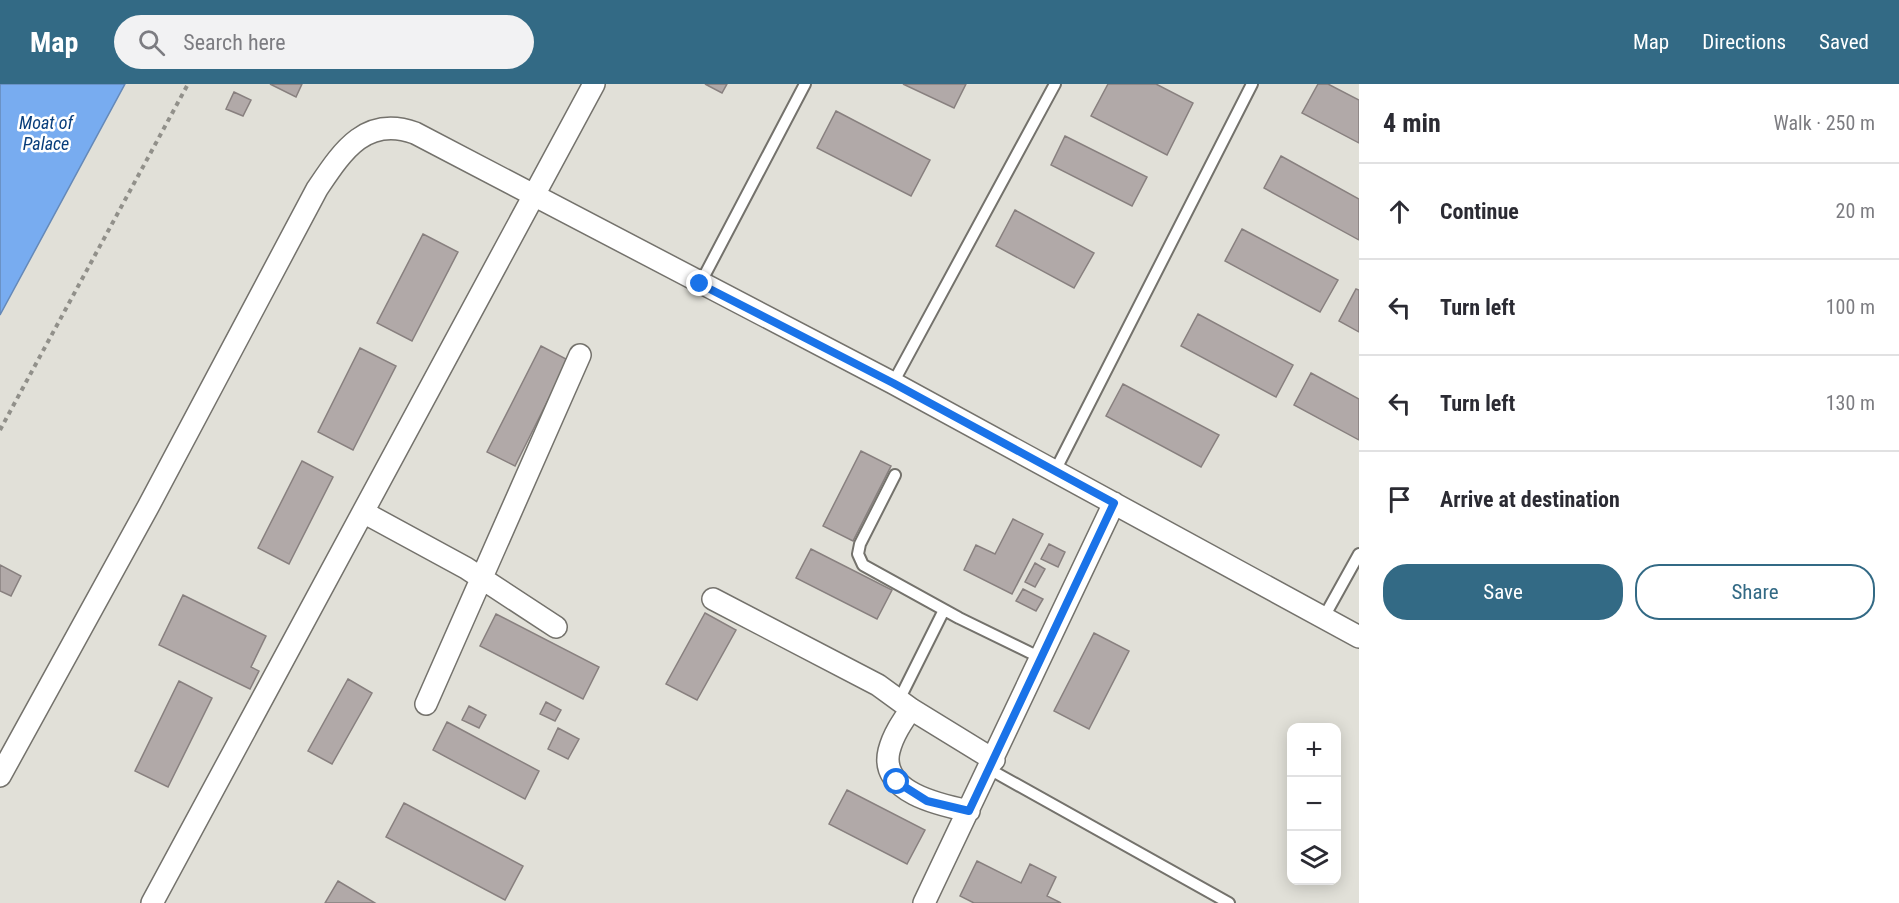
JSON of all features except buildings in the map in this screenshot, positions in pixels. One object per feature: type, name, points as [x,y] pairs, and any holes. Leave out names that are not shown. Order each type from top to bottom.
[{"type":"street","points":[[152,903],[594,84]]},
{"type":"street","points":[[0,776],[148,507],[317,189],[352,144],[364,133],[378,129],[402,129],[893,383],[1359,637]]},
{"type":"street","points":[[426,704],[580,355]]},
{"type":"street","points":[[924,903],[992,765],[1114,503]]},
{"type":"street","points":[[363,512],[481,579],[556,627]]},
{"type":"street","points":[[713,599],[878,685],[992,765]]},
{"type":"street","points":[[905,705],[888,753],[889,771],[897,782],[927,801],[969,811]]},
{"type":"lane","points":[[700,284],[804,84]]},
{"type":"lane","points":[[893,383],[1055,84]]},
{"type":"lane","points":[[1055,471],[1252,84]]},
{"type":"lane","points":[[895,475],[866,528],[858,554],[863,565],[944,610],[1041,658]]},
{"type":"lane","points":[[1324,617],[1359,554]]},
{"type":"lane","points":[[905,705],[944,610]]},
{"type":"lane","points":[[992,765],[1229,903]]},
{"type":"path","points":[[0,430],[188,84]]},
{"type":"water","name":"Moat of Palace","points":[[0,84],[125,84],[0,315]]},
{"type":"route","points":[[700,284],[893,383],[1114,503],[969,811],[927,801],[897,782]]}]
